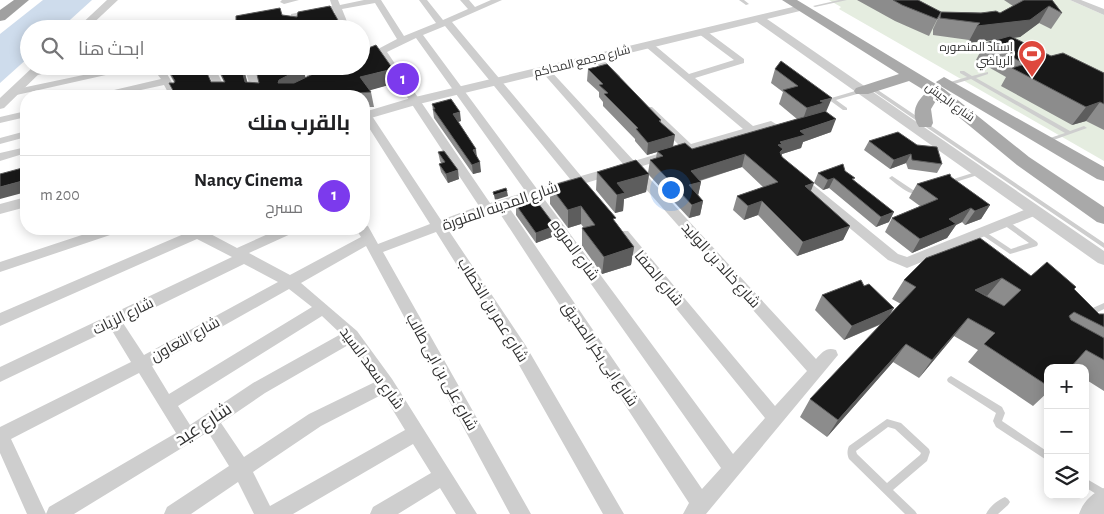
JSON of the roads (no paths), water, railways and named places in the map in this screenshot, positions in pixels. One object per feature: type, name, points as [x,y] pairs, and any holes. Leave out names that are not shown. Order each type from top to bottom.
[{"type":"highway","points":[[0,4],[5,0]]},
{"type":"highway","points":[[0,17],[22,0]]},
{"type":"main road","name":"شارع الجيش","points":[[802,4],[912,75],[943,88],[999,142],[1050,181],[1104,215]]},
{"type":"main road","name":"شارع الجيش","points":[[802,4],[943,88],[1041,138],[1099,172]]},
{"type":"main road","points":[[867,89],[912,75]]},
{"type":"main road","points":[[925,123],[921,113],[923,105],[943,88]]},
{"type":"main road","points":[[999,142],[1033,149],[1037,147],[1041,138]]},
{"type":"main road","points":[[1099,172],[1073,168],[1068,172],[1068,178],[1104,215]]},
{"type":"street","points":[[91,20],[113,0]]},
{"type":"street","points":[[284,2],[295,0]]},
{"type":"street","points":[[295,20],[294,16],[335,4],[377,0],[402,40]]},
{"type":"street","points":[[423,0],[496,82],[597,204]]},
{"type":"street","points":[[464,0],[474,11]]},
{"type":"street","points":[[370,56],[417,33],[498,0]]},
{"type":"street","points":[[1074,0],[1104,12]]},
{"type":"street","points":[[335,4],[342,20]]},
{"type":"street","name":"شارع مجمع المحاكم","points":[[370,113],[758,18],[802,4]]},
{"type":"street","points":[[758,18],[867,89],[979,173],[1104,259]]},
{"type":"street","points":[[688,77],[741,61],[702,32]]},
{"type":"street","name":"شارع المروه","points":[[417,33],[732,468]]},
{"type":"street","points":[[649,45],[751,130]]},
{"type":"street","name":"شارع ابى بكر الصديق","points":[[381,50],[415,101],[493,206],[697,509]]},
{"type":"street","points":[[596,58],[624,86]]},
{"type":"street","name":"شارع خالد بن الوليد","points":[[545,70],[816,371]]},
{"type":"street","points":[[0,105],[32,75]]},
{"type":"street","points":[[26,90],[97,75]]},
{"type":"street","points":[[162,75],[171,90]]},
{"type":"street","points":[[214,75],[221,90]]},
{"type":"street","points":[[252,75],[256,90]]},
{"type":"street","points":[[312,75],[315,85]]},
{"type":"street","points":[[127,90],[166,81]]},
{"type":"street","points":[[12,93],[20,91]]},
{"type":"street","points":[[638,100],[688,148]]},
{"type":"street","points":[[0,120],[20,115]]},
{"type":"street","name":"شارع عمر بن الخطاب","points":[[370,124],[440,227],[520,351],[614,514]]},
{"type":"street","name":"شارع المدينه المنورة","points":[[369,239],[440,227],[493,206],[771,124]]},
{"type":"street","points":[[0,141],[20,136]]},
{"type":"street","points":[[0,157],[20,152]]},
{"type":"street","points":[[790,172],[899,261],[912,261],[1034,211]]},
{"type":"street","points":[[0,209],[20,204]]},
{"type":"street","name":"شارع الصفا","points":[[616,227],[775,418]]},
{"type":"street","points":[[0,267],[96,235]]},
{"type":"street","points":[[0,320],[184,235]]},
{"type":"street","name":"شارع سعد السيد","points":[[204,235],[290,281],[352,335],[386,384],[467,514]]},
{"type":"street","name":"شارع الزيات","points":[[0,375],[114,321],[279,235]]},
{"type":"street","name":"شارع التعاون","points":[[0,436],[142,364],[369,239]]},
{"type":"street","name":"شارع على بن ابى طالب","points":[[369,239],[521,514]]},
{"type":"street","points":[[167,404],[323,308]]},
{"type":"street","points":[[114,321],[187,436]]},
{"type":"street","name":"شارع عيد","points":[[56,514],[187,436],[260,388],[352,335]]},
{"type":"street","points":[[697,509],[830,355]]},
{"type":"street","points":[[174,514],[315,420],[386,384]]},
{"type":"street","points":[[210,420],[242,470],[264,514]]},
{"type":"street","points":[[276,514],[416,433]]},
{"type":"street","points":[[0,436],[37,514]]},
{"type":"street","points":[[380,514],[443,476]]},
{"type":"street","points":[[1090,514],[1104,499]]},
{"type":"lane","points":[[741,0],[747,4]]},
{"type":"lane","points":[[802,4],[845,0]]},
{"type":"lane","points":[[962,72],[1069,133]]},
{"type":"lane","points":[[943,88],[986,73]]},
{"type":"lane","points":[[832,100],[867,89],[925,123],[1104,246]]},
{"type":"lane","points":[[826,96],[845,109]]},
{"type":"lane","points":[[1041,138],[1084,128]]},
{"type":"lane","points":[[937,186],[979,173]]},
{"type":"lane","points":[[892,178],[912,192],[928,189]]},
{"type":"lane","points":[[982,232],[1010,252],[1035,244],[1006,222]]},
{"type":"lane","points":[[1086,315],[1104,306]]},
{"type":"lane","points":[[951,380],[999,410],[1000,413],[997,421],[999,424],[1044,454]]},
{"type":"lane","points":[[887,489],[924,458],[926,452],[898,426],[887,423],[851,451],[852,456],[912,514]]},
{"type":"lane","points":[[1089,485],[1104,494]]},
{"type":"lane","points":[[991,514],[1006,502]]},
{"type":"water","points":[[43,0],[92,0],[70,20],[20,20],[20,65],[0,83],[0,34]]},
{"type":"place","name":"إستاد المنصوره الرياضي","points":[[1032,78]]},
{"type":"place","name":"Nancy Cinema","points":[[403,79]]}]
